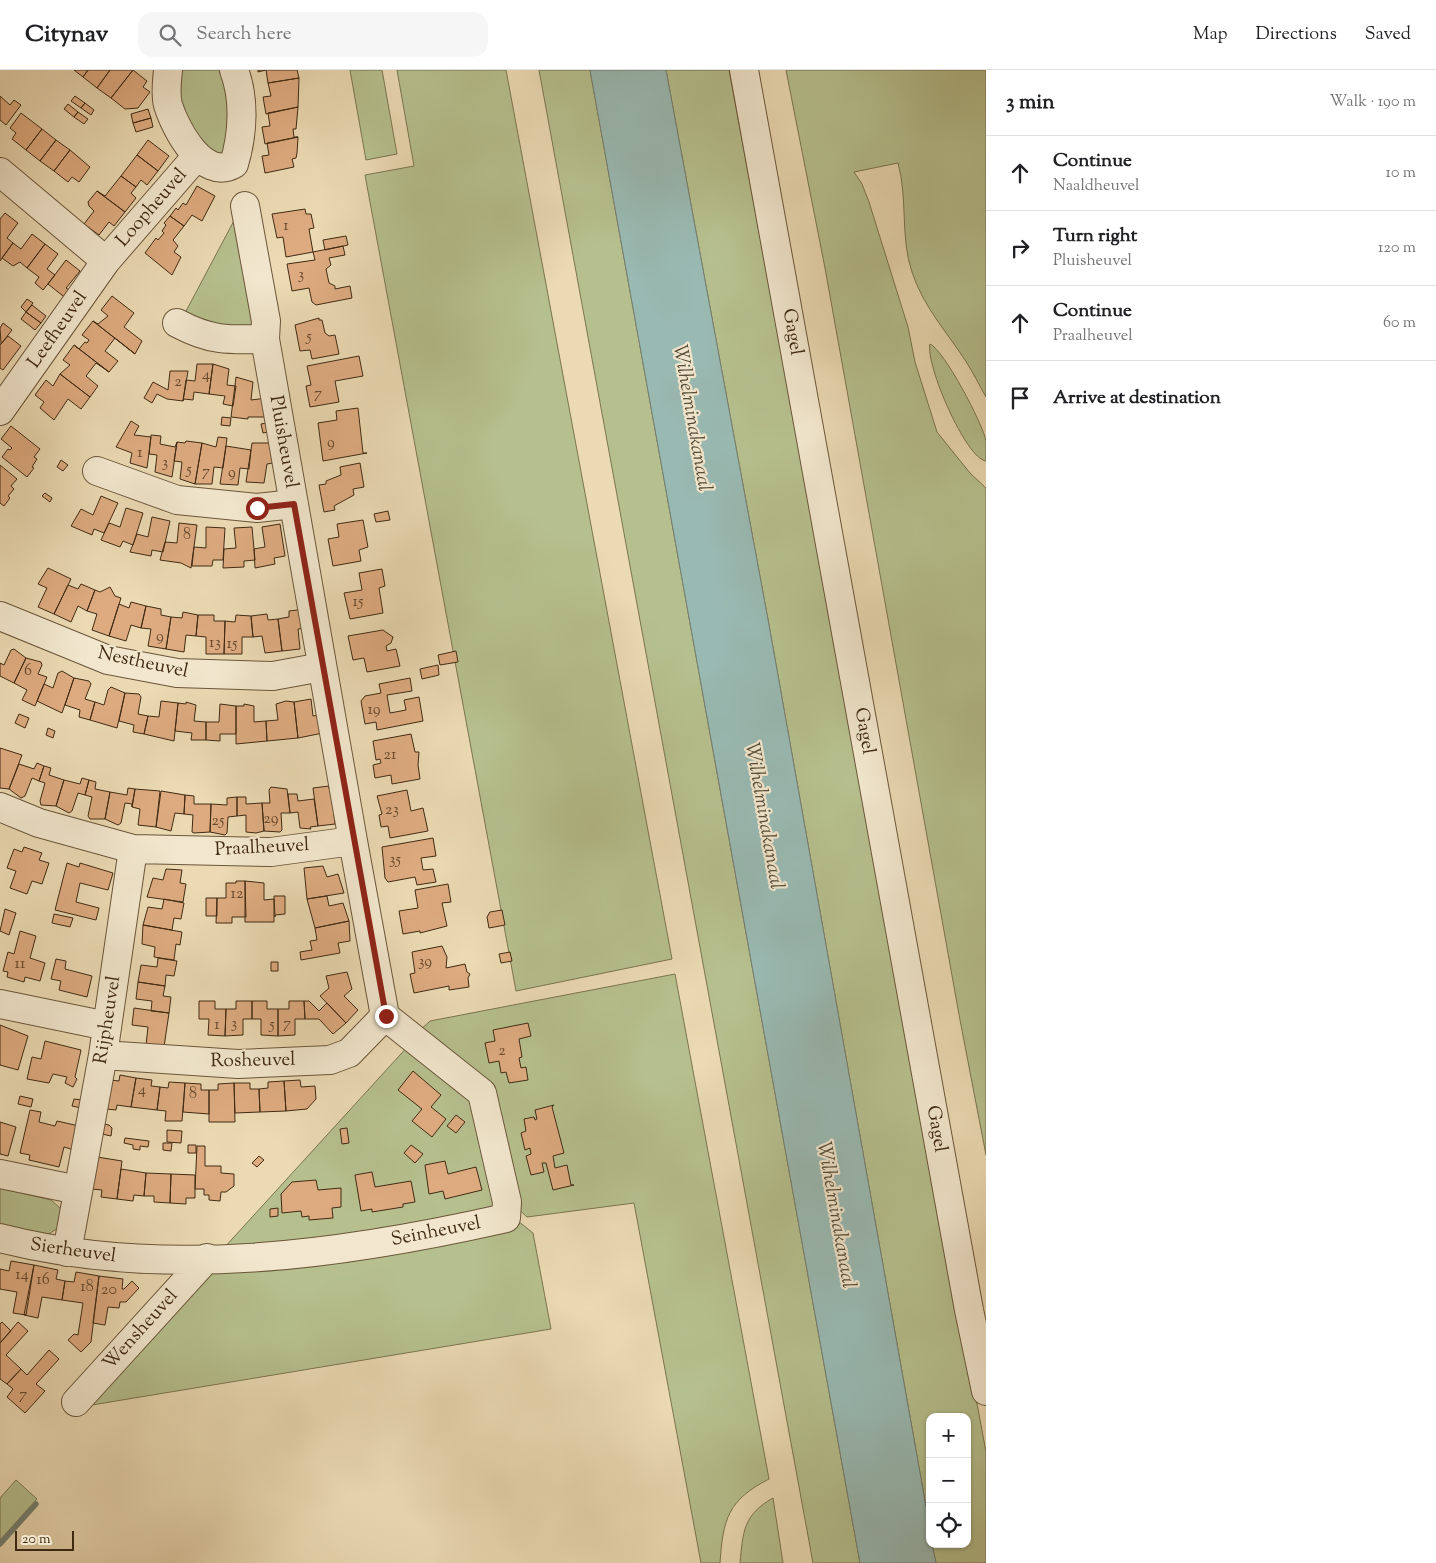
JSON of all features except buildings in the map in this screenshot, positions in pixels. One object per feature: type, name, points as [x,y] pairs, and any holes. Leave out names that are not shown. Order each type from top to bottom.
[{"type":"street","points":[[168,70],[168,103],[184,142],[197,156],[217,168],[236,186]]},
{"type":"street","points":[[234,70],[242,108],[239,147],[234,164],[236,186]]},
{"type":"street","name":"Gagel","points":[[744,70],[969,1310],[986,1391]]},
{"type":"street","name":"Loopheuvel","points":[[106,261],[197,156]]},
{"type":"street","points":[[0,172],[106,261]]},
{"type":"street","name":"Pluisheuvel","points":[[236,186],[266,321],[265,339],[353,841]]},
{"type":"street","name":"Leefheuvel","points":[[3,402],[106,261]]},
{"type":"street","points":[[177,323],[197,334],[222,340],[265,339]]},
{"type":"street","points":[[97,471],[177,500],[257,508],[294,504]]},
{"type":"street","name":"Nestheuvel","points":[[0,616],[108,660],[177,674],[273,676],[322,668]]},
{"type":"street","name":"Praalheuvel","points":[[0,807],[40,823],[133,849],[271,852],[353,841]]},
{"type":"street","points":[[353,841],[386,1016]]},
{"type":"street","name":"Rijpheuvel","points":[[67,1252],[103,1055],[133,849]]},
{"type":"street","points":[[0,1004],[107,1026]]},
{"type":"street","name":"Seinheuvel","points":[[146,1260],[332,1251],[417,1238],[506,1218],[508,1202],[482,1093],[386,1016]]},
{"type":"street","name":"Rosheuvel","points":[[103,1055],[238,1064],[330,1060],[349,1054],[386,1016]]},
{"type":"street","points":[[0,1174],[78,1190]]},
{"type":"street","name":"Sierheuvel","points":[[0,1238],[67,1252],[146,1260]]},
{"type":"street","name":"Wensheuvel","points":[[76,1402],[207,1258]]},
{"type":"green space","points":[[178,70],[228,70],[230,76],[228,158],[205,150],[184,118],[176,83]]},
{"type":"green space","points":[[350,70],[382,70],[397,154],[366,160]]},
{"type":"green space","points":[[397,70],[506,70],[672,959],[516,991],[365,175],[414,166]]},
{"type":"green space","points":[[539,70],[590,70],[860,1563],[813,1563]]},
{"type":"green space","points":[[666,70],[729,70],[986,1452],[986,1563],[936,1563],[933,1548],[971,1548],[971,1413],[926,1413],[926,1507],[769,625]]},
{"type":"green space","points":[[786,70],[986,70],[986,397],[968,365],[922,296],[912,272],[906,245],[903,190],[898,163],[854,172],[862,184],[869,202],[908,327],[915,362],[937,432],[970,473],[986,488],[986,1155],[825,268]]},
{"type":"green space","points":[[237,215],[255,318],[249,328],[204,326],[185,313]]},
{"type":"green space","points":[[930,344],[944,359],[953,373],[978,420],[986,441],[986,461],[978,456],[968,445],[958,428],[940,389],[930,355]]},
{"type":"green space","points":[[675,974],[769,1479],[744,1495],[730,1512],[723,1534],[720,1563],[701,1563],[634,1203],[527,1217],[515,1206],[489,1092],[418,1032],[430,1021]]},
{"type":"green space","points":[[410,1044],[469,1092],[500,1200],[493,1214],[463,1223],[223,1249]]},
{"type":"green space","points":[[0,1188],[51,1200],[61,1209],[58,1228],[41,1239],[0,1229]]},
{"type":"green space","points":[[518,1221],[533,1233],[551,1329],[80,1407],[214,1268]]},
{"type":"green space","points":[[16,1480],[37,1499],[0,1540],[0,1498]]},
{"type":"green space","points":[[773,1498],[783,1563],[740,1563],[746,1525],[763,1504]]},
{"type":"water","name":"Wilhelminakanaal","points":[[590,70],[666,70],[769,625],[926,1507],[926,1548],[933,1548],[936,1563],[860,1563]]},
{"type":"waterway","points":[[0,1544],[36,1504]]},
{"type":"route","points":[[257,508],[294,504],[353,841],[386,1016]]}]
